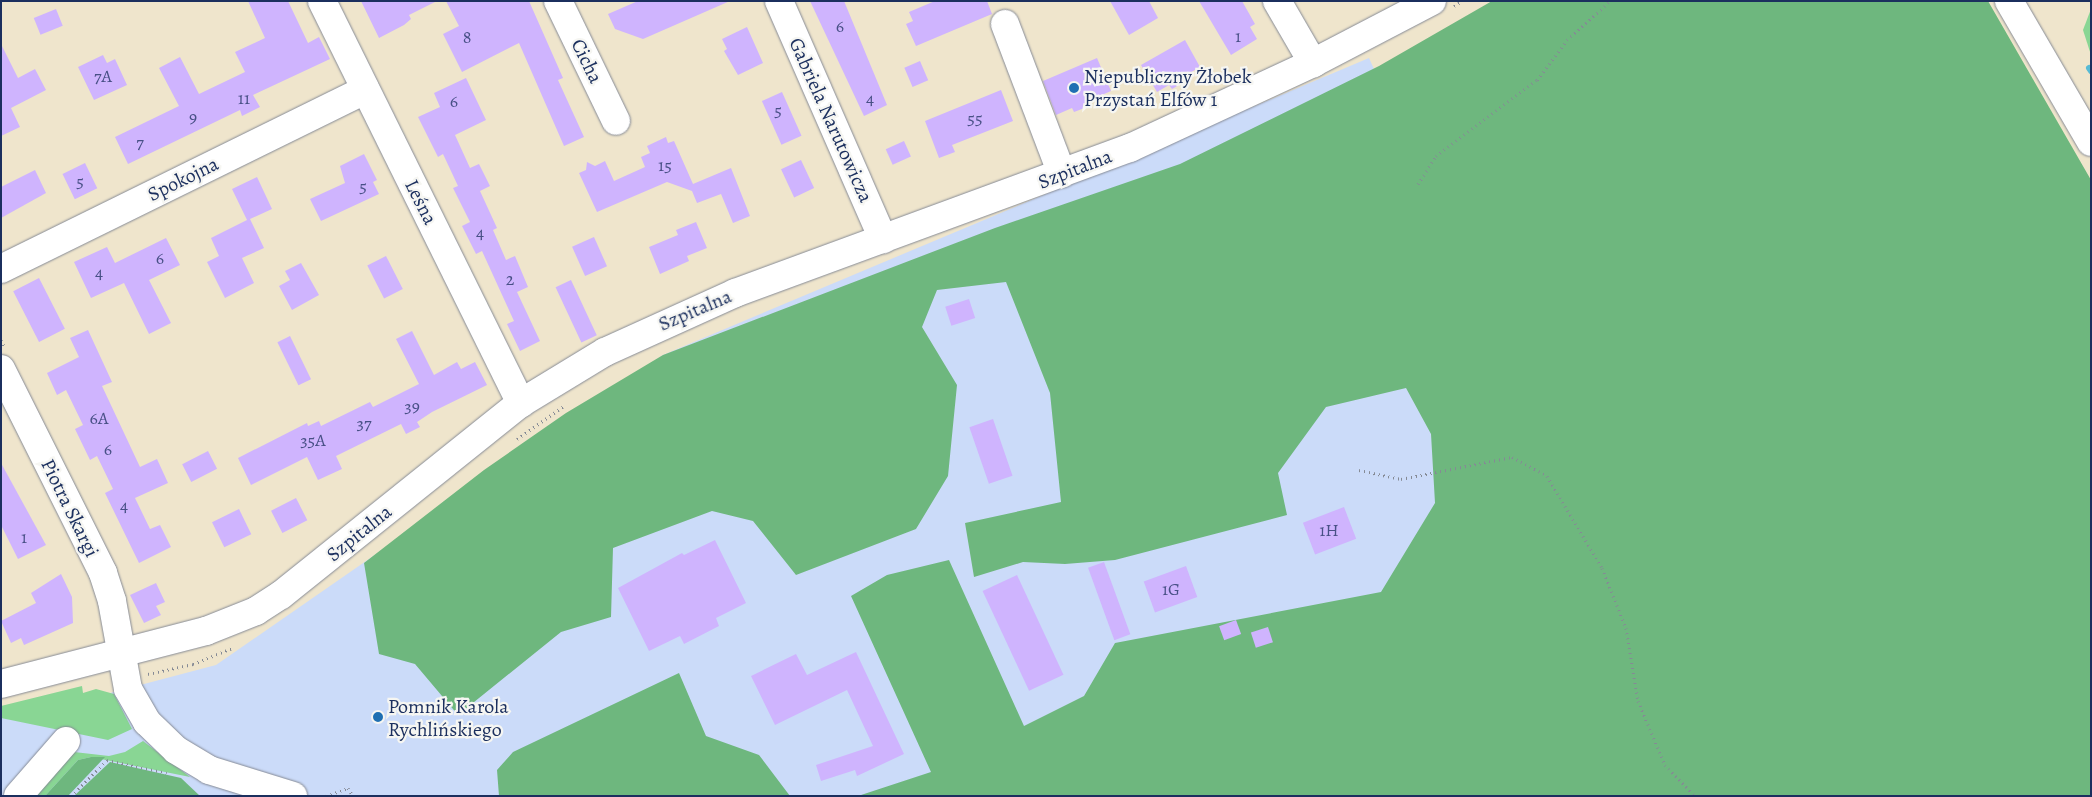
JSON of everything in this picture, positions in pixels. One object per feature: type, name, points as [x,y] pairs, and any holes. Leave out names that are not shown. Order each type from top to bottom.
[{"type":"street","name":"Leśna","points":[[322,1],[521,404]]},
{"type":"street","name":"Cicha","points":[[558,1],[616,121]]},
{"type":"street","name":"Gabriela Narutowicza","points":[[778,1],[883,238]]},
{"type":"street","points":[[1277,1],[1313,63]]},
{"type":"street","name":"Szpitalna","points":[[1,684],[123,666],[256,611],[281,595],[521,404],[605,352],[686,313],[883,238],[1062,174],[1201,116],[1313,63],[1432,1]]},
{"type":"street","points":[[2009,1],[2091,142]]},
{"type":"street","points":[[1005,24],[1062,174]]},
{"type":"street","name":"Spokojna","points":[[1,269],[365,90]]},
{"type":"street","name":"Piotra Skargi","points":[[1,369],[103,573],[112,601],[123,666],[147,722],[176,750],[209,770],[293,796]]},
{"type":"street","points":[[18,796],[66,741]]},
{"type":"path","points":[[1418,184],[1436,156],[1537,80],[1567,40],[1610,1]]},
{"type":"path","points":[[514,441],[562,409],[567,402]]},
{"type":"path","points":[[1359,470],[1402,479],[1512,457],[1547,476],[1602,568],[1626,628],[1638,701],[1665,765],[1695,796]]},
{"type":"path","points":[[123,666],[193,664],[237,644]]},
{"type":"path","points":[[71,796],[107,760],[172,774]]},
{"type":"path","points":[[326,796],[348,788],[353,796]]},
{"type":"shaded area","points":[[1369,58],[1626,628],[1144,796],[1,796],[1,710],[110,693],[216,665],[663,355]]},
{"type":"green space","points":[[1492,1],[1988,1],[2091,180],[2091,796],[858,796],[931,772],[851,596],[887,575],[949,560],[1024,726],[1084,696],[1115,643],[1381,592],[1435,503],[1431,434],[1406,388],[1326,407],[1278,473],[1287,515],[1115,560],[1065,564],[1023,562],[974,577],[965,523],[1061,502],[1050,393],[1006,282],[937,290],[922,327],[957,385],[948,476],[916,529],[796,575],[753,521],[712,511],[613,548],[611,617],[561,632],[458,715],[415,664],[379,654],[364,563],[484,470],[566,413],[663,355],[995,228],[1180,164],[1379,66]]},
{"type":"green space","points":[[2091,9],[2091,55],[2083,30]]},
{"type":"green space","points":[[679,673],[706,736],[759,755],[790,796],[499,796],[497,770],[513,752]]},
{"type":"green space","points":[[82,686],[83,693],[96,689],[114,694],[132,729],[108,740],[1,718],[1,706]]},
{"type":"green space","points":[[143,741],[190,777],[91,757],[78,760],[45,796],[27,796],[74,752],[109,756],[125,752]]},
{"type":"green space","points":[[91,757],[105,757],[68,796],[45,796],[78,760]]},
{"type":"green space","points":[[110,762],[181,778],[200,796],[74,796]]},
{"type":"building","points":[[248,1],[288,1],[308,43],[319,37],[330,59],[253,95],[260,107],[242,116],[240,110],[128,164],[115,137],[179,106],[159,68],[180,57],[199,94],[245,72],[235,52],[265,38]]},
{"type":"building","points":[[361,1],[437,1],[409,15],[411,19],[404,25],[379,38]]},
{"type":"building","points":[[446,1],[529,1],[563,78],[558,80],[584,137],[564,146],[519,43],[462,72],[443,34],[459,26]]},
{"type":"building","points":[[638,1],[730,1],[643,39],[615,29],[608,14]]},
{"type":"building","points":[[810,1],[844,1],[887,105],[864,116]]},
{"type":"building","points":[[935,1],[987,1],[992,14],[916,46],[906,24],[913,21],[909,12]]},
{"type":"building","points":[[1110,1],[1149,1],[1158,18],[1129,35]]},
{"type":"building","points":[[1199,1],[1242,1],[1255,24],[1250,27],[1257,39],[1231,55]]},
{"type":"building","points":[[56,9],[63,26],[40,35],[34,18]]},
{"type":"building","points":[[747,27],[763,63],[738,75],[724,51],[727,49],[722,39]]},
{"type":"building","points":[[1185,40],[1200,67],[1188,74],[1190,79],[1172,89],[1169,85],[1157,92],[1141,65]]},
{"type":"building","points":[[1,44],[18,78],[35,69],[46,90],[11,108],[20,127],[1,136]]},
{"type":"building","points":[[103,55],[107,63],[115,59],[127,85],[94,100],[78,67]]},
{"type":"building","points":[[1097,58],[1111,91],[1088,101],[1090,106],[1074,112],[1072,108],[1056,115],[1043,81]]},
{"type":"building","points":[[920,61],[928,80],[913,87],[904,68]]},
{"type":"building","points":[[466,78],[486,120],[455,135],[470,168],[479,164],[490,186],[480,191],[497,228],[493,230],[506,260],[515,256],[528,287],[517,292],[540,341],[520,351],[507,324],[514,321],[482,251],[476,254],[462,226],[470,222],[453,188],[458,186],[443,154],[438,157],[418,117],[440,107],[434,93]]},
{"type":"building","points":[[1001,90],[1013,121],[952,145],[955,152],[939,158],[925,121]]},
{"type":"building","points":[[782,92],[802,136],[781,145],[762,101]]},
{"type":"building","points":[[666,137],[668,143],[674,141],[693,184],[731,168],[750,216],[733,223],[721,194],[697,203],[692,191],[667,182],[597,212],[579,173],[586,170],[587,162],[595,166],[605,161],[614,181],[645,167],[641,157],[650,153],[647,146]]},
{"type":"building","points":[[904,141],[911,157],[893,165],[886,149]]},
{"type":"building","points":[[364,154],[377,180],[373,182],[379,194],[321,221],[310,199],[345,183],[340,166]]},
{"type":"building","points":[[801,160],[814,188],[794,197],[781,169]]},
{"type":"building","points":[[85,163],[97,188],[75,199],[63,174]]},
{"type":"building","points":[[35,170],[46,193],[1,218],[1,187]]},
{"type":"building","points":[[257,177],[272,209],[250,219],[264,248],[242,258],[254,283],[225,298],[207,262],[219,256],[211,238],[247,220],[232,189]]},
{"type":"building","points":[[696,222],[707,248],[687,256],[689,261],[660,274],[649,247],[678,235],[676,230]]},
{"type":"building","points":[[594,237],[607,266],[585,276],[572,247]]},
{"type":"building","points":[[166,238],[180,265],[149,280],[171,323],[149,334],[124,283],[91,298],[74,262],[107,247],[115,263]]},
{"type":"building","points":[[386,256],[403,289],[384,299],[367,266]]},
{"type":"building","points":[[301,263],[319,295],[292,310],[279,286],[290,280],[285,271]]},
{"type":"building","points":[[39,278],[65,329],[39,342],[13,291]]},
{"type":"building","points":[[571,280],[597,335],[581,342],[556,287]]},
{"type":"building","points":[[969,299],[975,318],[951,326],[945,307]]},
{"type":"building","points":[[88,330],[112,382],[102,386],[140,467],[157,459],[168,483],[135,498],[150,529],[160,525],[171,547],[139,563],[105,493],[113,489],[97,456],[90,460],[75,429],[83,425],[66,390],[57,395],[47,373],[79,357],[70,338]]},
{"type":"building","points":[[412,331],[434,375],[457,362],[461,369],[475,362],[487,385],[432,412],[417,422],[420,427],[406,434],[401,424],[336,456],[342,469],[318,480],[307,457],[251,485],[238,458],[307,423],[308,426],[319,421],[321,426],[370,402],[373,407],[419,384],[396,339]]},
{"type":"building","points":[[290,336],[311,379],[298,385],[277,342]]},
{"type":"building","points":[[993,419],[1013,476],[989,484],[969,427]]},
{"type":"building","points":[[208,451],[217,469],[191,482],[182,464]]},
{"type":"building","points":[[1,463],[46,545],[18,559],[1,525]]},
{"type":"building","points":[[296,498],[307,520],[282,533],[271,511]]},
{"type":"building","points":[[1344,507],[1356,539],[1315,555],[1303,523]]},
{"type":"building","points":[[239,509],[251,534],[224,547],[212,522]]},
{"type":"building","points":[[715,540],[746,603],[716,618],[719,626],[684,644],[680,636],[649,651],[618,588],[682,553],[684,555]]},
{"type":"building","points":[[1104,562],[1130,634],[1114,640],[1088,568]]},
{"type":"building","points":[[1186,566],[1197,597],[1155,612],[1144,581]]},
{"type":"building","points":[[61,574],[72,597],[73,623],[24,645],[21,638],[11,643],[1,621],[36,603],[31,593]]},
{"type":"building","points":[[1017,575],[1063,675],[1029,691],[983,591]]},
{"type":"building","points":[[156,583],[165,602],[156,606],[161,615],[144,623],[130,595]]},
{"type":"building","points":[[1236,620],[1241,634],[1224,640],[1219,626]]},
{"type":"building","points":[[1268,627],[1273,642],[1256,648],[1251,633]]},
{"type":"building","points":[[856,652],[904,754],[857,776],[855,770],[821,781],[816,765],[873,746],[847,690],[775,725],[751,676],[796,654],[807,675]]},
{"type":"place","name":"Niepubliczny Żłobek Przystań Elfów 1","points":[[1074,88]]},
{"type":"place","name":"Pomnik Karola Rychlińskiego","points":[[378,717]]}]
